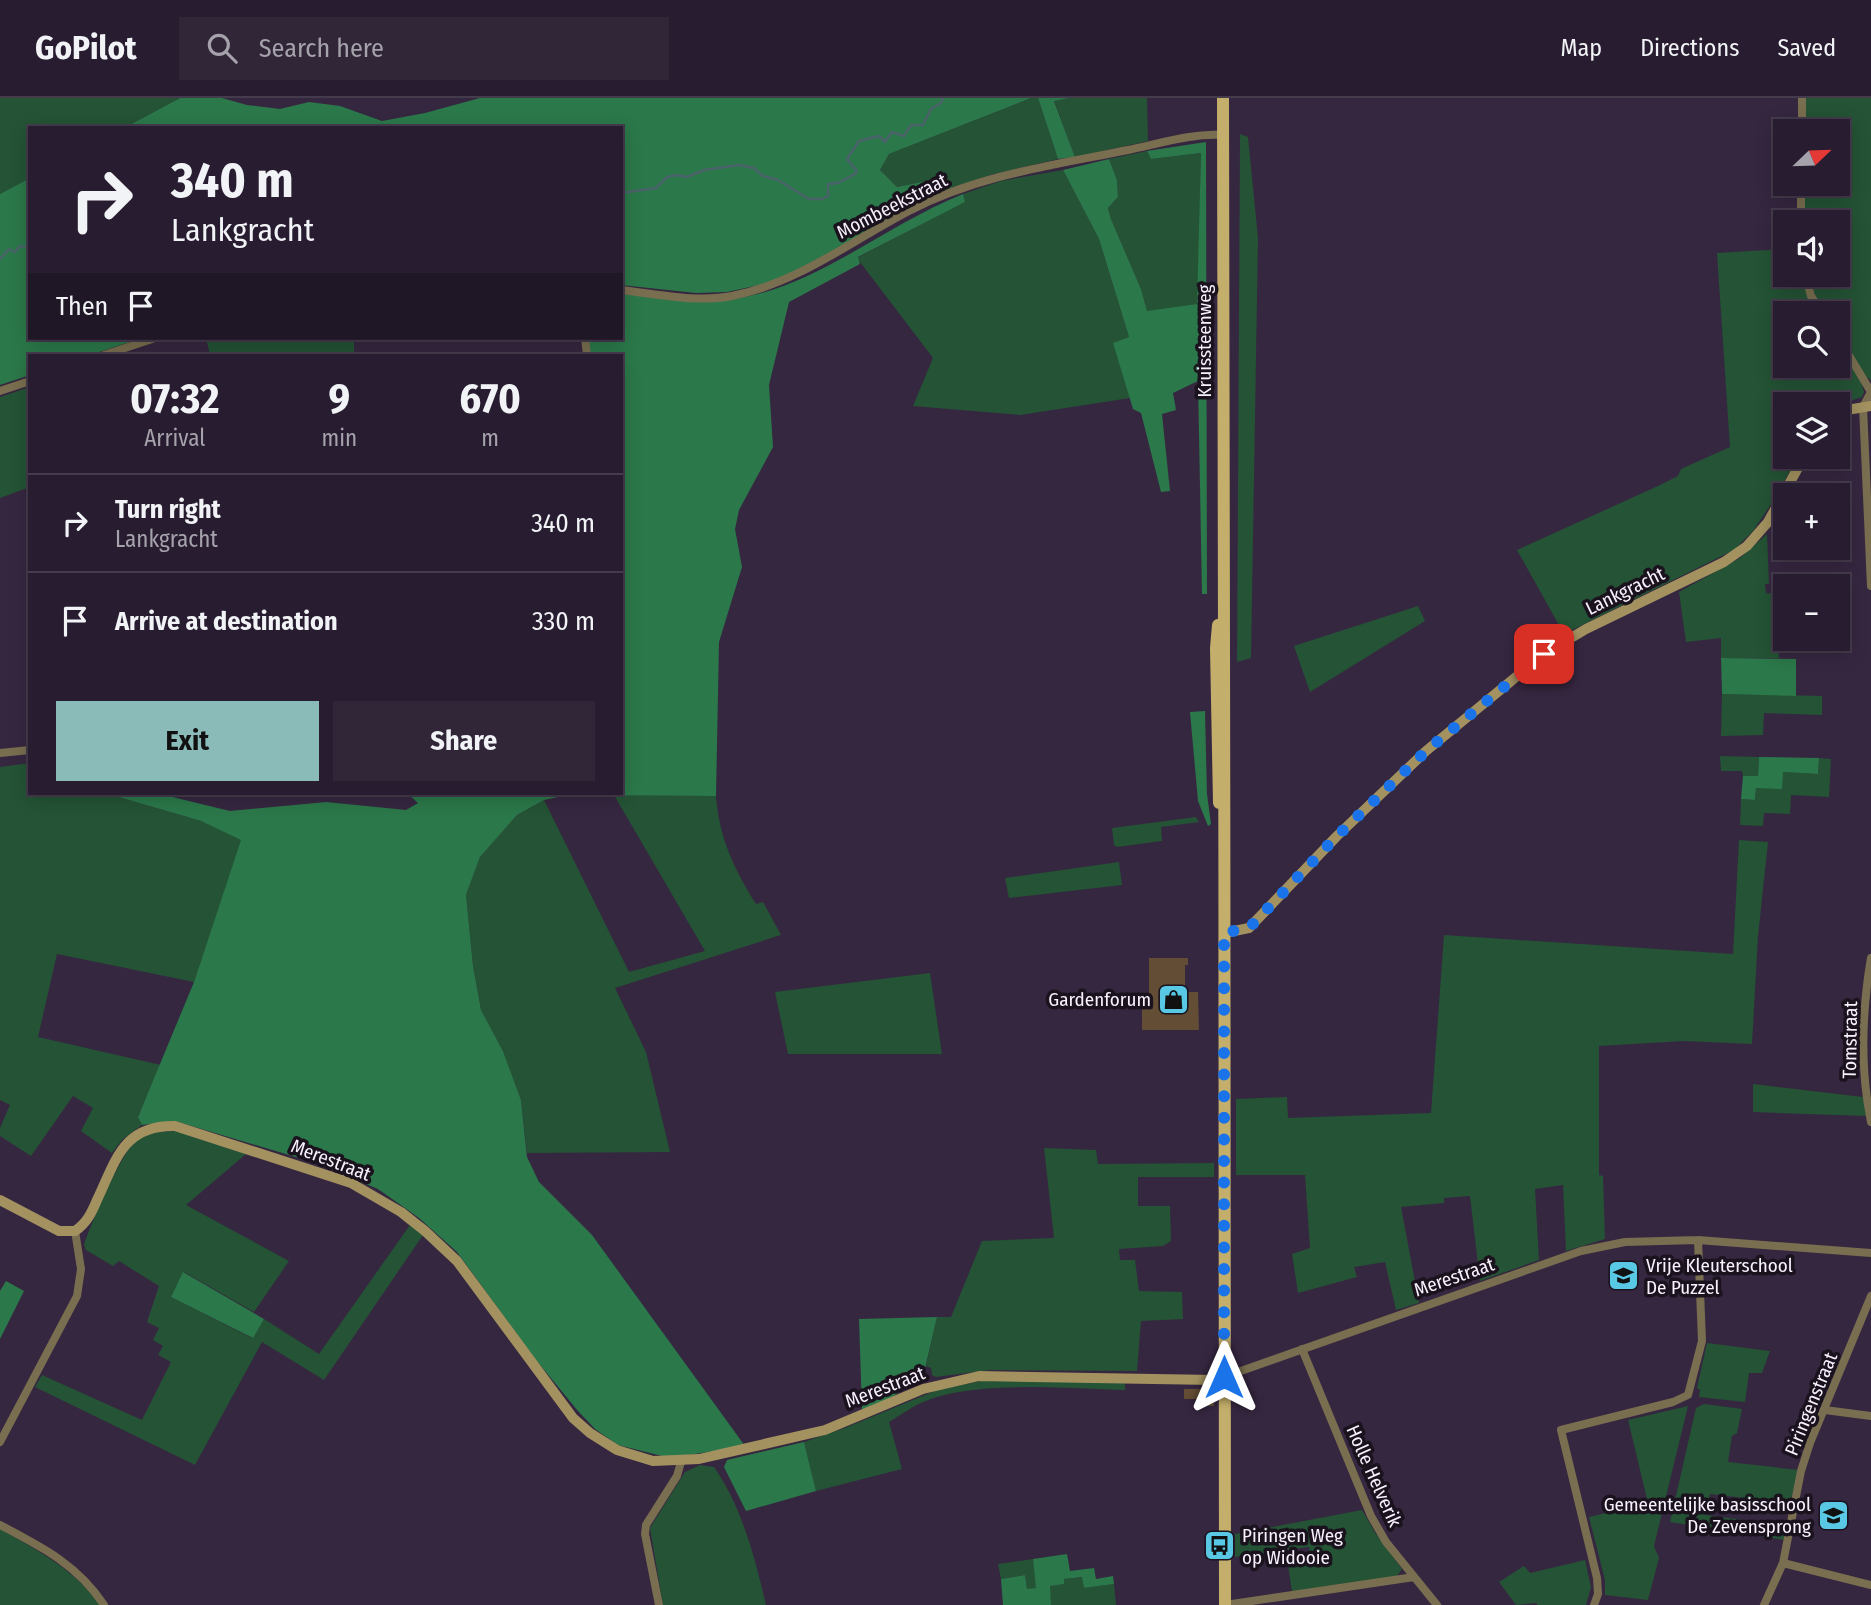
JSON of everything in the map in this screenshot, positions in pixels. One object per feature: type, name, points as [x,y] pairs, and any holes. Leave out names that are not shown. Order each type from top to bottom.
[{"type":"main road","name":"Kruissteenweg","points":[[1223,98],[1223,583],[1226,680],[1223,830],[1225,1605]]},
{"type":"street","points":[[1801,119],[1802,98]]},
{"type":"street","name":"Mombeekstraat","points":[[623,290],[682,297],[730,296],[789,278],[910,210],[997,176],[1208,135],[1223,135]]},
{"type":"street","points":[[107,354],[149,340]]},
{"type":"street","points":[[1850,357],[1871,392],[1867,406],[1871,586]]},
{"type":"street","points":[[0,391],[28,382]]},
{"type":"street","points":[[1850,411],[1867,406]]},
{"type":"street","name":"Lankgracht","points":[[1224,933],[1249,928],[1337,836],[1426,751],[1544,654],[1586,629],[1724,562],[1747,546],[1768,522],[1797,469]]},
{"type":"street","points":[[0,753],[28,750]]},
{"type":"street","name":"Tomstraat","points":[[1871,958],[1866,985],[1868,1048],[1864,1087],[1871,1122]]},
{"type":"street","name":"Merestraat","points":[[75,1231],[88,1219],[128,1141],[141,1132],[159,1126],[175,1126],[351,1184],[401,1212],[457,1261],[567,1409],[590,1433],[617,1450],[635,1456],[653,1461],[681,1462],[825,1430],[922,1389],[979,1376],[1215,1380],[1581,1251],[1625,1242],[1698,1240],[1871,1253]]},
{"type":"street","points":[[0,1200],[59,1231],[75,1231],[81,1269],[77,1296],[0,1442]]},
{"type":"street","points":[[1594,1605],[1598,1594],[1597,1578],[1561,1430],[1673,1402],[1688,1395],[1702,1341],[1698,1240]]},
{"type":"street","name":"Piringenstraat","points":[[1764,1605],[1783,1563],[1801,1471],[1871,1296]]},
{"type":"street","name":"Holle Helverik","points":[[1302,1349],[1371,1516],[1437,1605]]},
{"type":"street","points":[[1825,1410],[1871,1416]]},
{"type":"street","points":[[659,1605],[645,1534],[646,1525],[677,1476],[681,1462]]},
{"type":"street","points":[[0,1525],[72,1567],[87,1580],[104,1605]]},
{"type":"street","points":[[1783,1563],[1871,1585]]},
{"type":"street","points":[[1225,1605],[1414,1577]]},
{"type":"green space","points":[[0,98],[180,98],[128,126],[28,126],[28,179],[0,194]]},
{"type":"green space","points":[[180,98],[222,98],[247,105],[280,109],[309,102],[340,106],[382,121],[480,98],[1031,98],[889,154],[880,170],[897,187],[946,177],[952,188],[789,275],[727,292],[696,293],[623,285],[623,126],[128,126]]},
{"type":"green space","points":[[1031,98],[1038,98],[1058,159],[994,174],[952,188],[946,177],[897,187],[880,170],[889,154]]},
{"type":"green space","points":[[1038,98],[1069,98],[1054,101],[1075,157],[1058,159]]},
{"type":"green space","points":[[1147,98],[1148,141],[1075,157],[1054,100]]},
{"type":"green space","points":[[1806,98],[1871,98],[1871,380],[1864,376],[1850,352],[1850,301],[1819,301],[1813,287],[1850,287],[1850,210],[1805,210],[1805,196],[1850,196],[1850,119],[1806,119]]},
{"type":"green space","points":[[1240,134],[1248,137],[1258,238],[1251,658],[1237,662]]},
{"type":"green space","points":[[1206,142],[1207,594],[1202,594],[1198,381],[1173,393],[1176,410],[1162,414],[1170,491],[1161,492],[1141,413],[1133,409],[1113,343],[1129,337],[1099,239],[1063,170],[1109,159],[1117,180],[1118,197],[1108,208],[1141,289],[1147,311],[1197,304],[1201,153],[1151,159],[1147,151]]},
{"type":"green space","points":[[1147,151],[1151,159],[1201,153],[1198,304],[1147,312],[1141,289],[1111,219],[1108,208],[1118,197],[1117,180],[1109,159]]},
{"type":"green space","points":[[1063,170],[1099,239],[1129,337],[1114,343],[1130,398],[1020,415],[913,406],[933,358],[857,258],[964,202],[963,194],[1001,181]]},
{"type":"green space","points":[[28,179],[28,340],[136,340],[93,354],[28,354],[28,376],[0,385],[0,194]]},
{"type":"green space","points":[[963,194],[965,202],[858,257],[860,264],[789,302],[769,385],[773,447],[739,510],[735,529],[742,567],[719,642],[716,796],[567,795],[623,795],[623,354],[590,354],[588,340],[623,340],[623,294],[715,300],[745,297],[774,289],[829,265],[908,220]]},
{"type":"green space","points":[[1773,250],[1773,287],[1808,287],[1814,301],[1773,301],[1773,378],[1850,378],[1850,362],[1860,378],[1864,392],[1862,397],[1850,401],[1850,392],[1773,392],[1773,469],[1791,469],[1783,483],[1773,483],[1773,501],[1753,531],[1734,550],[1564,634],[1517,550],[1658,486],[1678,476],[1681,469],[1730,447],[1717,253]]},
{"type":"green space","points":[[206,340],[354,340],[354,354],[210,354]]},
{"type":"green space","points":[[28,388],[28,488],[0,498],[0,397]]},
{"type":"green space","points":[[1767,534],[1769,584],[1765,584],[1766,593],[1773,594],[1773,651],[1779,651],[1779,658],[1721,658],[1721,638],[1686,642],[1679,592],[1740,558]]},
{"type":"green space","points":[[1418,606],[1425,621],[1310,692],[1294,646]]},
{"type":"green space","points":[[1721,658],[1796,659],[1796,696],[1722,694]]},
{"type":"green space","points":[[1722,694],[1822,696],[1822,715],[1764,713],[1763,735],[1721,736]]},
{"type":"green space","points":[[1205,711],[1207,794],[1211,824],[1208,826],[1198,801],[1190,712]]},
{"type":"green space","points":[[1720,756],[1759,757],[1758,777],[1743,776],[1742,771],[1721,771]]},
{"type":"green space","points":[[1759,757],[1819,758],[1818,774],[1783,772],[1782,789],[1756,788],[1755,800],[1741,799],[1743,776],[1758,776]]},
{"type":"green space","points":[[1819,758],[1831,759],[1829,797],[1791,795],[1790,814],[1764,813],[1763,826],[1740,825],[1741,799],[1755,800],[1756,788],[1783,772],[1818,774]]},
{"type":"green space","points":[[28,763],[28,795],[112,795],[201,821],[242,839],[194,982],[57,954],[38,1037],[161,1065],[138,1116],[142,1125],[122,1140],[112,1153],[81,1131],[93,1108],[73,1096],[31,1156],[0,1136],[0,1128],[10,1105],[0,1100],[0,767]]},
{"type":"green space","points":[[112,795],[164,795],[230,811],[326,802],[406,810],[418,803],[409,795],[567,795],[544,800],[517,815],[480,857],[466,895],[473,966],[481,1010],[503,1051],[521,1100],[527,1157],[539,1182],[592,1235],[745,1446],[670,1458],[618,1445],[595,1429],[578,1411],[536,1360],[457,1252],[419,1218],[378,1189],[316,1163],[175,1121],[142,1125],[138,1117],[194,982],[241,840],[201,821]]},
{"type":"green space","points":[[614,795],[716,796],[720,825],[734,865],[756,904],[763,902],[781,935],[615,988],[646,1052],[670,1152],[527,1153],[521,1100],[503,1051],[481,1010],[473,966],[466,895],[480,857],[517,815],[544,800],[629,972],[705,951]]},
{"type":"green space","points":[[1196,817],[1199,822],[1161,827],[1162,841],[1117,847],[1114,845],[1112,828]]},
{"type":"green space","points":[[1739,840],[1768,842],[1758,936],[1752,1044],[1684,1041],[1599,1046],[1599,1175],[1603,1176],[1605,1239],[1566,1251],[1563,1185],[1535,1189],[1539,1260],[1480,1281],[1470,1196],[1444,1198],[1444,1203],[1401,1207],[1419,1303],[1396,1310],[1385,1262],[1354,1267],[1357,1277],[1298,1293],[1292,1254],[1310,1248],[1305,1175],[1236,1175],[1236,1099],[1287,1097],[1288,1118],[1431,1113],[1444,935],[1733,954]]},
{"type":"green space","points":[[1119,862],[1122,885],[1009,898],[1005,878]]},
{"type":"green space","points":[[930,973],[942,1054],[788,1054],[775,992]]},
{"type":"green space","points":[[1753,1084],[1863,1097],[1867,1116],[1753,1112]]},
{"type":"green space","points":[[177,1131],[246,1154],[186,1205],[289,1261],[254,1312],[184,1272],[171,1297],[252,1338],[264,1319],[319,1354],[410,1225],[423,1235],[324,1380],[262,1342],[195,1465],[35,1387],[42,1375],[142,1420],[171,1362],[158,1355],[163,1346],[153,1340],[159,1328],[147,1322],[159,1286],[119,1261],[113,1266],[86,1250],[84,1245],[106,1190],[129,1149],[145,1136]]},
{"type":"green space","points":[[1044,1148],[1096,1150],[1098,1164],[1214,1163],[1214,1177],[1138,1177],[1138,1206],[1170,1206],[1171,1241],[1163,1246],[1119,1249],[1120,1260],[1135,1260],[1139,1291],[1182,1292],[1183,1319],[1141,1321],[1137,1371],[990,1370],[936,1377],[932,1375],[931,1368],[926,1366],[937,1317],[951,1317],[982,1241],[1054,1238]]},
{"type":"green space","points":[[183,1272],[264,1319],[253,1338],[171,1297]]},
{"type":"green space","points":[[6,1281],[24,1291],[0,1339],[0,1291]]},
{"type":"green space","points":[[937,1317],[924,1373],[891,1398],[862,1410],[859,1319]]},
{"type":"green space","points":[[1707,1343],[1770,1351],[1762,1373],[1749,1373],[1745,1402],[1699,1397],[1700,1390],[1697,1388]]},
{"type":"green space","points":[[991,1379],[1125,1382],[1125,1390],[1021,1387],[993,1388],[942,1396],[917,1405],[889,1422],[902,1469],[816,1491],[804,1442],[937,1390]]},
{"type":"green space","points":[[1704,1404],[1742,1409],[1737,1433],[1732,1436],[1728,1462],[1799,1470],[1790,1503],[1710,1494],[1706,1515],[1787,1526],[1784,1540],[1670,1522],[1696,1408]]},
{"type":"green space","points":[[1688,1406],[1654,1546],[1659,1558],[1648,1600],[1605,1595],[1605,1580],[1589,1517],[1648,1503],[1628,1420]]},
{"type":"green space","points":[[804,1442],[816,1491],[746,1511],[724,1467],[727,1460]]},
{"type":"green space","points":[[700,1465],[714,1467],[724,1482],[752,1551],[766,1605],[663,1605],[650,1528],[685,1472]]},
{"type":"green space","points":[[1362,1510],[1402,1569],[1397,1576],[1292,1592],[1288,1564],[1310,1558],[1309,1547],[1235,1557],[1235,1534]]},
{"type":"green space","points":[[0,1529],[67,1571],[100,1605],[0,1605]]},
{"type":"green space","points":[[1067,1554],[1070,1571],[1094,1568],[1096,1579],[1113,1576],[1114,1584],[1084,1588],[1082,1577],[1064,1579],[1064,1584],[1050,1586],[1051,1605],[1003,1605],[1001,1579],[1025,1575],[1027,1589],[1036,1588],[1033,1559]]},
{"type":"green space","points":[[1033,1559],[1037,1588],[1027,1590],[1025,1575],[1001,1579],[998,1564]]},
{"type":"green space","points":[[1585,1560],[1591,1587],[1586,1605],[1516,1605],[1499,1582],[1524,1566],[1530,1573]]},
{"type":"green space","points":[[1083,1577],[1084,1588],[1114,1584],[1116,1605],[1051,1605],[1049,1586],[1063,1584],[1063,1579]]},
{"type":"building","name":"Gardenforum","points":[[1149,958],[1188,958],[1188,965],[1185,965],[1185,992],[1198,992],[1199,1030],[1142,1030],[1142,1007],[1149,1006]]},
{"type":"building","points":[[1184,1389],[1214,1389],[1214,1406],[1205,1406],[1205,1399],[1184,1399]]},
{"type":"waterway","points":[[623,193],[656,188],[667,177],[687,177],[704,170],[739,165],[754,168],[763,176],[778,180],[809,199],[822,199],[828,196],[828,184],[838,183],[857,171],[847,159],[859,141],[879,136],[885,142],[892,132],[904,136],[911,125],[923,125],[931,109],[941,103],[943,98]]},
{"type":"waterway","points":[[0,259],[9,249],[15,252],[20,246],[28,247]]},
{"type":"place","name":"Gardenforum","points":[[1174,999]]},
{"type":"place","name":"Vrije Kleuterschool De Puzzel","points":[[1623,1276]]},
{"type":"place","name":"Gemeentelijke basisschool De Zevensprong","points":[[1834,1515]]},
{"type":"place","name":"Piringen Weg op Widooie","points":[[1219,1546]]},
{"type":"route","points":[[1224,1377],[1224,933],[1243,932],[1249,928],[1337,836],[1426,751],[1544,654]]}]
